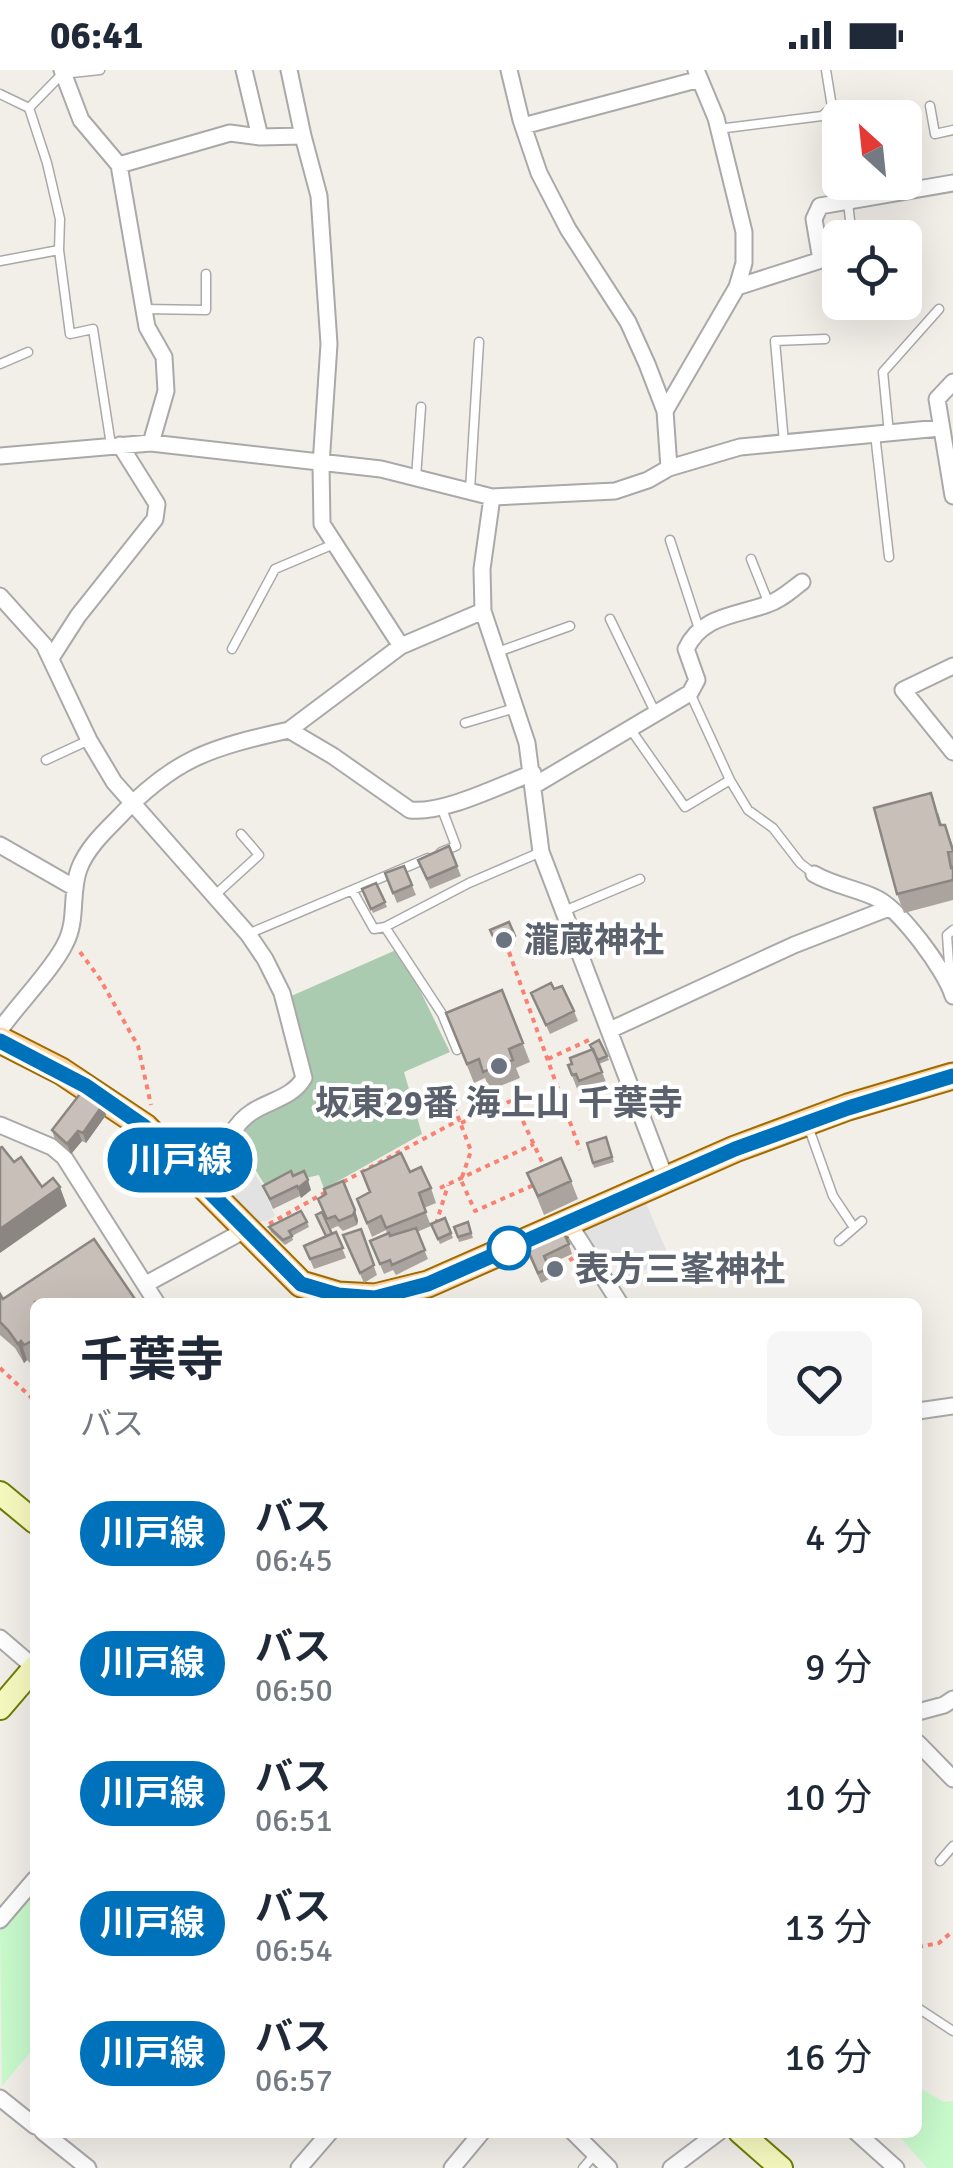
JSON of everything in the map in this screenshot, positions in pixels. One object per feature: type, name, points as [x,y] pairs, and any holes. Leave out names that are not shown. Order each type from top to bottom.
[{"type":"main road","points":[[0,1040],[86,1086],[145,1127],[249,1231],[303,1293],[338,1295],[392,1295],[428,1284],[806,1123],[953,1076]]},
{"type":"street","points":[[244,70],[260,137]]},
{"type":"street","points":[[290,70],[318,196],[329,344],[322,524],[401,646]]},
{"type":"street","points":[[510,70],[523,126],[552,198],[628,322],[665,411],[669,468]]},
{"type":"street","points":[[62,72],[81,120],[120,165],[147,327],[164,356],[166,391],[152,443]]},
{"type":"street","points":[[523,126],[698,74],[718,129],[744,232],[744,263],[737,287],[665,411]]},
{"type":"street","points":[[120,165],[230,133],[303,136]]},
{"type":"street","points":[[922,187],[953,182]]},
{"type":"street","points":[[737,287],[821,260],[814,218],[820,206],[847,200]]},
{"type":"street","points":[[953,382],[937,398],[953,496]]},
{"type":"street","points":[[0,456],[152,443],[381,469],[492,497],[615,491],[669,468],[740,447],[940,428]]},
{"type":"street","points":[[51,658],[78,616],[155,519],[157,504],[115,445]]},
{"type":"street","points":[[492,497],[482,568],[484,611],[528,743],[541,852],[666,1180]]},
{"type":"street","points":[[289,730],[410,810],[441,806],[534,779],[690,693],[698,680],[686,650],[699,629],[728,615],[768,604],[802,582]]},
{"type":"street","points":[[0,596],[36,634],[89,740],[131,803],[248,934],[282,993],[304,1078],[297,1090],[248,1114],[232,1134],[206,1186]]},
{"type":"street","points":[[0,1030],[66,944],[79,868],[94,843],[131,803],[180,764],[201,753],[289,730],[401,646],[484,611]]},
{"type":"street","points":[[953,666],[904,690],[953,752]]},
{"type":"street","points":[[0,845],[75,888]]},
{"type":"street","points":[[814,874],[829,883],[878,898],[918,936],[952,992]]},
{"type":"street","points":[[610,1030],[762,959],[889,908]]},
{"type":"street","points":[[0,1125],[52,1147],[64,1157],[154,1298]]},
{"type":"street","points":[[568,1222],[616,1298]]},
{"type":"street","points":[[146,1284],[249,1231]]},
{"type":"street","points":[[922,1410],[953,1406]]},
{"type":"street","points":[[0,1492],[30,1518]]},
{"type":"street","points":[[0,1638],[30,1664]]},
{"type":"street","points":[[0,1708],[30,1674]]},
{"type":"street","points":[[922,1711],[953,1698]]},
{"type":"street","points":[[922,1747],[953,1779]]},
{"type":"street","points":[[0,1920],[30,1885]]},
{"type":"street","points":[[0,2098],[30,2122]]},
{"type":"street","points":[[50,2138],[88,2168]]},
{"type":"street","points":[[299,2168],[325,2138]]},
{"type":"street","points":[[452,2168],[477,2138]]},
{"type":"street","points":[[580,2138],[609,2168]]},
{"type":"street","points":[[670,2168],[711,2138]]},
{"type":"street","points":[[747,2138],[781,2168]]},
{"type":"street","points":[[863,2138],[896,2168]]},
{"type":"lane","points":[[28,108],[62,72],[100,70]]},
{"type":"lane","points":[[718,129],[822,116],[832,107],[826,70]]},
{"type":"lane","points":[[0,94],[28,108],[46,162],[60,220],[70,334],[93,329],[115,445]]},
{"type":"lane","points":[[930,106],[935,134],[953,130]]},
{"type":"lane","points":[[847,200],[850,220]]},
{"type":"lane","points":[[0,261],[60,250]]},
{"type":"lane","points":[[143,309],[206,310],[206,274]]},
{"type":"lane","points":[[890,557],[882,434],[883,372],[939,309]]},
{"type":"lane","points":[[784,443],[775,341],[825,340]]},
{"type":"lane","points":[[470,490],[479,342]]},
{"type":"lane","points":[[0,364],[28,352]]},
{"type":"lane","points":[[416,478],[421,406]]},
{"type":"lane","points":[[670,540],[699,629]]},
{"type":"lane","points":[[232,649],[275,570],[334,544]]},
{"type":"lane","points":[[751,559],[768,604]]},
{"type":"lane","points":[[610,619],[655,712]]},
{"type":"lane","points":[[496,654],[570,626]]},
{"type":"lane","points":[[690,693],[748,810],[773,828],[814,874]]},
{"type":"lane","points":[[464,723],[515,708]]},
{"type":"lane","points":[[630,728],[685,806],[730,780]]},
{"type":"lane","points":[[46,760],[89,740]]},
{"type":"lane","points":[[248,934],[456,846],[441,806]]},
{"type":"lane","points":[[214,896],[259,855],[241,834]]},
{"type":"lane","points":[[352,890],[374,929],[385,927],[468,882],[541,852]]},
{"type":"lane","points":[[564,911],[640,879]]},
{"type":"lane","points":[[385,927],[442,1014],[457,1050]]},
{"type":"lane","points":[[952,992],[947,935],[953,930]]},
{"type":"lane","points":[[806,1123],[833,1196],[857,1223],[839,1241]]},
{"type":"lane","points":[[940,1861],[953,1846]]},
{"type":"lane","points":[[922,2011],[953,2030]]},
{"type":"lane","points":[[583,2168],[596,2152]]},
{"type":"path","points":[[66,944],[80,952],[90,966],[138,1046],[153,1113],[145,1127]]},
{"type":"path","points":[[510,952],[580,1150]]},
{"type":"path","points":[[548,1059],[610,1030]]},
{"type":"path","points":[[249,1231],[460,1122],[513,1100],[550,1178],[475,1211],[462,1178],[470,1150],[460,1122],[446,1088]]},
{"type":"path","points":[[521,1117],[562,1098]]},
{"type":"path","points":[[440,1188],[534,1144]]},
{"type":"path","points":[[436,1224],[448,1184]]},
{"type":"path","points":[[561,1266],[573,1257]]},
{"type":"path","points":[[0,1368],[30,1396]]},
{"type":"path","points":[[922,1946],[939,1942],[953,1931]]},
{"type":"green space","points":[[396,950],[450,1052],[404,1072],[422,1134],[324,1189],[319,1175],[266,1187],[236,1138],[251,1119],[303,1093],[307,1086],[289,997]]},
{"type":"green space","points":[[30,1895],[30,2053],[2,2086],[0,1930]]},
{"type":"green space","points":[[922,2089],[944,2102],[953,2101],[953,2168],[927,2168],[901,2138],[922,2138]]},
{"type":"shaded area","points":[[233,1141],[262,1185],[275,1216],[266,1221],[257,1222],[216,1177]]},
{"type":"shaded area","points":[[646,1203],[670,1259],[629,1277],[614,1257],[606,1261],[596,1253],[585,1232]]},
{"type":"building","points":[[931,793],[953,851],[948,852],[953,880],[897,894],[874,808]]},
{"type":"building","points":[[449,846],[457,866],[427,879],[418,860]]},
{"type":"building","points":[[404,866],[412,885],[393,893],[385,873]]},
{"type":"building","points":[[376,883],[385,902],[371,909],[362,889]]},
{"type":"building","points":[[509,922],[513,941],[496,943],[490,930]]},
{"type":"building","points":[[551,983],[554,989],[562,986],[574,1011],[546,1025],[531,993]]},
{"type":"building","points":[[502,990],[523,1043],[509,1049],[513,1060],[483,1072],[479,1059],[467,1064],[446,1013]]},
{"type":"building","points":[[599,1040],[607,1056],[598,1060],[590,1045]]},
{"type":"building","points":[[593,1049],[602,1072],[579,1081],[568,1065],[572,1064],[570,1058]]},
{"type":"building","points":[[83,1090],[102,1106],[83,1133],[78,1131],[67,1144],[52,1130]]},
{"type":"building","points":[[606,1137],[612,1157],[593,1163],[587,1143]]},
{"type":"building","points":[[0,1148],[14,1162],[21,1157],[42,1187],[53,1178],[60,1187],[0,1229]]},
{"type":"building","points":[[401,1153],[410,1172],[421,1167],[431,1188],[419,1193],[426,1212],[386,1228],[381,1216],[367,1223],[357,1199],[370,1192],[362,1172]]},
{"type":"building","points":[[561,1158],[571,1181],[538,1196],[527,1173]]},
{"type":"building","points":[[291,1171],[293,1176],[304,1171],[308,1180],[270,1199],[263,1186]]},
{"type":"building","points":[[343,1181],[355,1210],[353,1215],[339,1221],[335,1216],[327,1219],[318,1199],[326,1194],[324,1189]]},
{"type":"building","points":[[301,1211],[307,1222],[289,1231],[292,1236],[283,1240],[269,1227]]},
{"type":"building","points":[[322,1212],[332,1234],[326,1236],[316,1215]]},
{"type":"building","points":[[445,1218],[451,1233],[438,1239],[431,1224]]},
{"type":"building","points":[[468,1222],[471,1233],[458,1237],[454,1227]]},
{"type":"building","points":[[416,1228],[425,1250],[392,1265],[390,1260],[380,1264],[370,1241]]},
{"type":"building","points":[[361,1229],[374,1265],[360,1273],[343,1235]]},
{"type":"building","points":[[562,1229],[569,1244],[544,1256],[549,1268],[538,1273],[526,1246]]},
{"type":"building","points":[[336,1232],[343,1248],[310,1259],[304,1246]]},
{"type":"building","points":[[94,1239],[134,1298],[30,1298],[30,1342],[24,1345],[21,1341],[18,1344],[0,1322],[0,1294],[3,1299]]},
{"type":"bus line","name":"川戸線","points":[[0,1041],[86,1086],[145,1127],[301,1284],[322,1292],[375,1298],[428,1284],[735,1149],[953,1076]]},
{"type":"place","name":"瀧蔵神社","points":[[504,940]]},
{"type":"place","name":"坂東29番 海上山 千葉寺","points":[[499,1066]]},
{"type":"place","name":"表方三峯神社","points":[[555,1269]]}]
